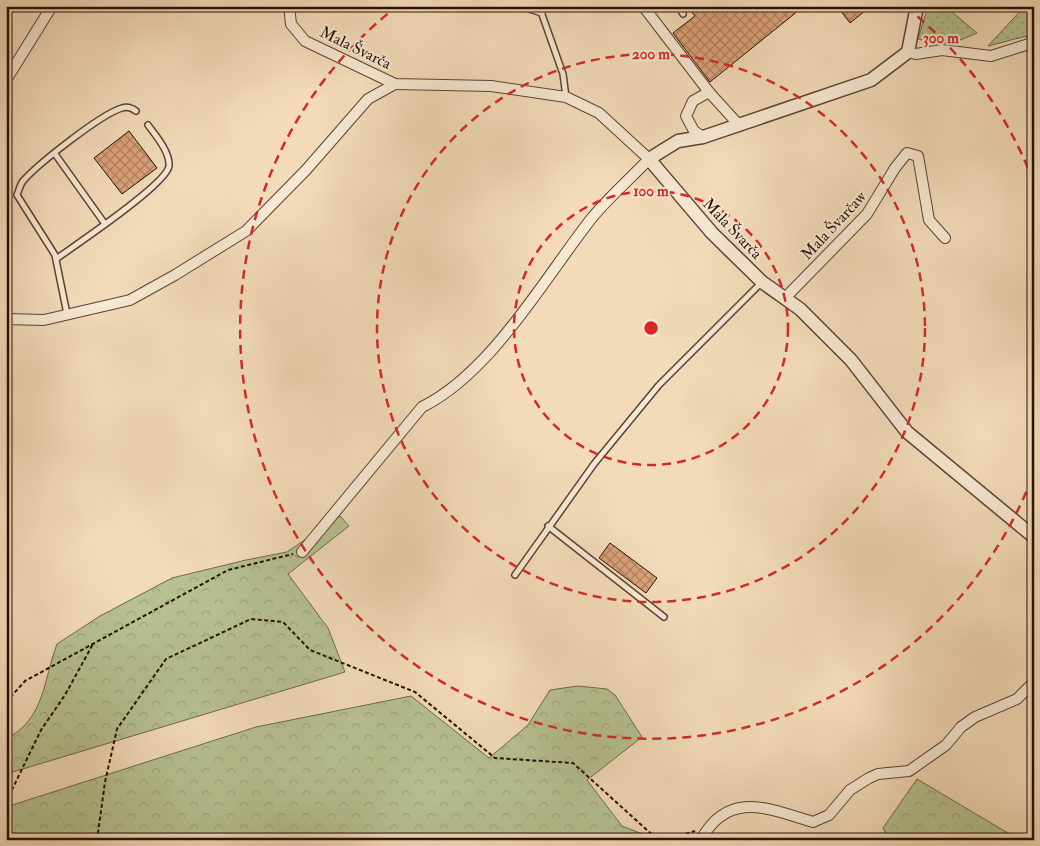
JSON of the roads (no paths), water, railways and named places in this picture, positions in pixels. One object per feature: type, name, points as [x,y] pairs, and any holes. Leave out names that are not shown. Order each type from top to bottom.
[{"type":"street","points":[[6,80],[52,6]]},
{"type":"street","name":"Mala Švarča","points":[[289,6],[291,24],[305,41],[395,84],[491,86],[566,98],[599,113],[649,159],[712,233],[762,282],[800,309],[851,360],[907,432],[1034,537]]},
{"type":"street","points":[[642,6],[709,92],[738,124]]},
{"type":"street","points":[[302,552],[422,407],[439,398],[482,362],[592,218],[649,159],[678,141],[703,137],[738,124],[842,92],[871,80],[908,52],[917,6]]},
{"type":"street","points":[[908,52],[916,54],[942,50],[991,56],[1029,44],[1034,37]]},
{"type":"street","points":[[6,319],[44,320],[130,300],[246,231],[306,170],[368,100],[395,84]]},
{"type":"street","points":[[703,137],[694,131],[686,116],[693,102],[709,92]]},
{"type":"street","name":"Mala Švarčaw","points":[[785,298],[867,214],[895,168],[907,153],[918,156],[929,220],[946,238]]},
{"type":"street","points":[[701,840],[708,827],[724,812],[746,807],[769,808],[813,822],[822,819],[829,815],[850,790],[860,783],[878,774],[909,771],[946,745],[961,727],[975,718],[1017,699],[1034,682]]},
{"type":"lane","points":[[520,6],[542,13]]},
{"type":"lane","points":[[539,6],[563,74],[566,98]]},
{"type":"lane","points":[[678,6],[683,14]]},
{"type":"lane","points":[[67,315],[56,259],[17,195],[22,183],[55,154],[101,119],[122,108],[131,108],[136,111]]},
{"type":"lane","points":[[56,259],[140,198],[166,175],[169,166],[166,154],[148,125]]},
{"type":"lane","points":[[55,154],[105,224]]},
{"type":"lane","points":[[515,575],[548,526],[594,464],[659,386],[762,282]]},
{"type":"lane","points":[[548,526],[664,617]]}]
